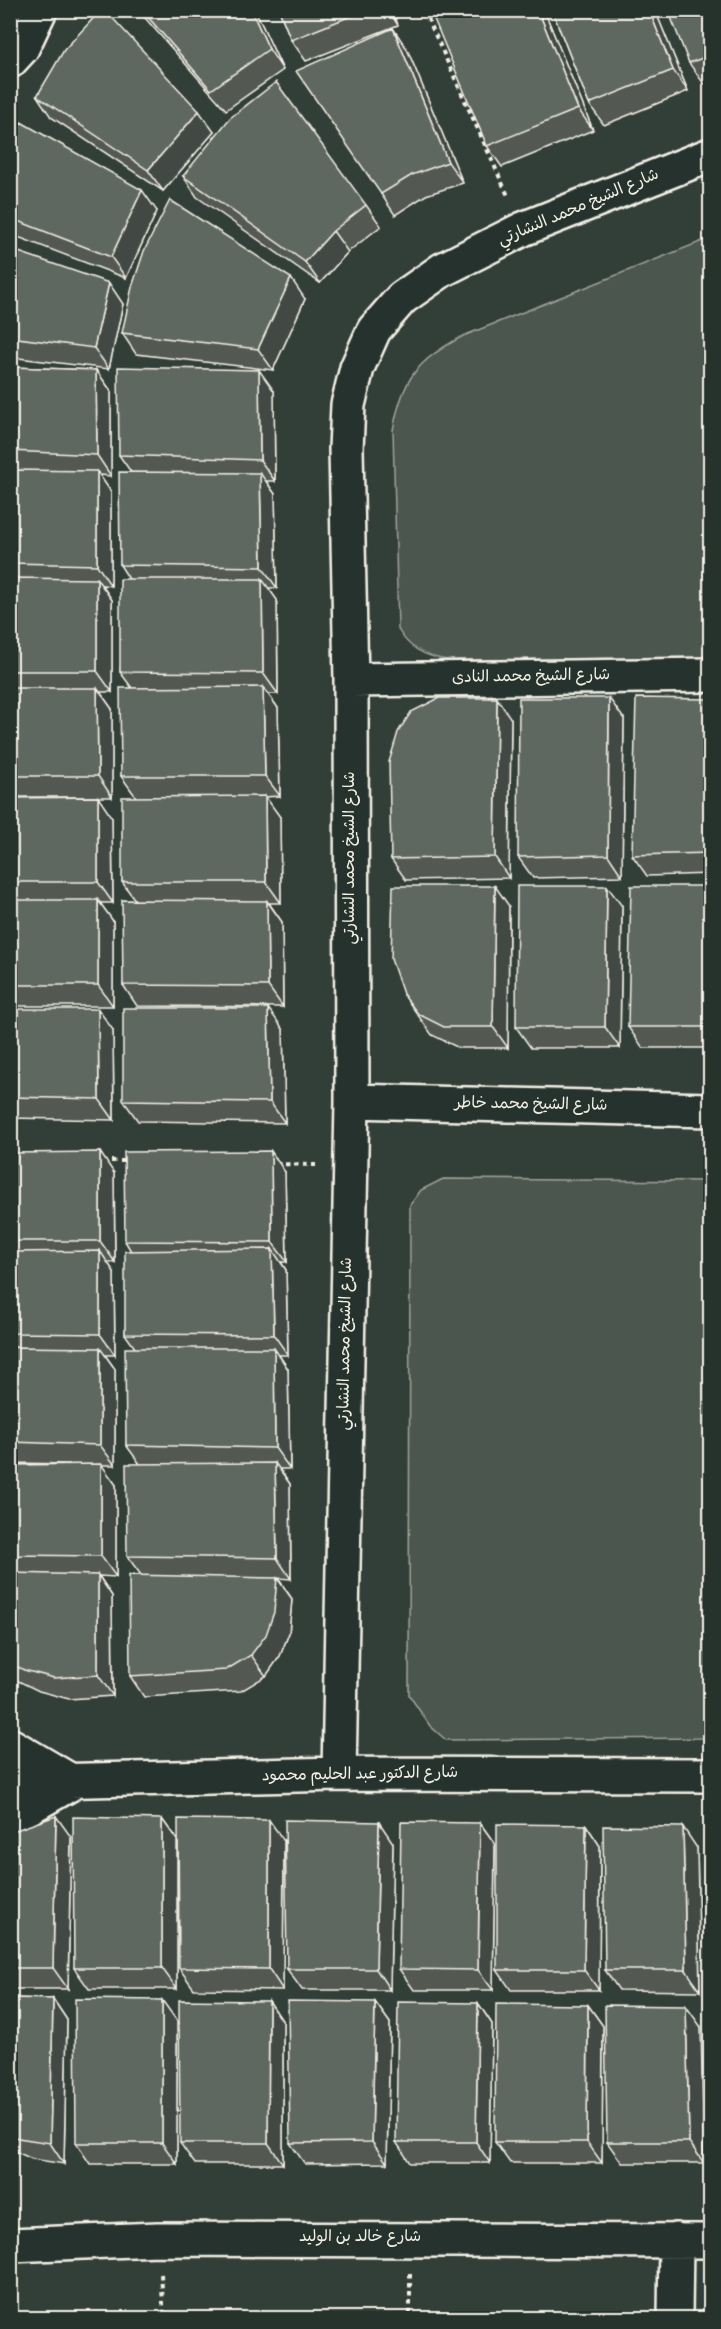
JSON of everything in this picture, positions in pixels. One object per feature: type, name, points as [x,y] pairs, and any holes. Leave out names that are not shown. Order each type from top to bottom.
[{"type":"street","points":[[16,54],[40,10]]},
{"type":"street","points":[[16,54],[63,10]]},
{"type":"street","name":"شارع الشيخ محمد النشارتي","points":[[339,1774],[352,1101],[351,680],[346,450],[348,405],[357,368],[374,330],[402,298],[442,270],[523,229],[711,155]]},
{"type":"street","name":"شارع الشيخ محمد النادى","points":[[351,680],[711,675]]},
{"type":"street","name":"شارع الشيخ محمد خاطر","points":[[352,1101],[711,1110]]},
{"type":"street","points":[[10,1745],[72,1782],[10,1821]]},
{"type":"street","name":"شارع الدكتور عبد الحليم محمود","points":[[10,1782],[339,1774],[711,1775]]},
{"type":"street","name":"شارع خالد بن الوليد","points":[[10,2245],[158,2239],[711,2241]]},
{"type":"street","points":[[675,2319],[676,2240]]},
{"type":"path","points":[[424,10],[523,229]]},
{"type":"path","points":[[92,1161],[139,1162]]},
{"type":"path","points":[[268,1164],[350,1166]]},
{"type":"path","points":[[158,2239],[164,2319]]},
{"type":"shaded area","points":[[710,238],[710,658],[448,660],[432,657],[412,647],[398,629],[393,430],[402,396],[414,372],[434,354],[463,336]]},
{"type":"shaded area","points":[[443,1179],[710,1181],[710,1738],[446,1740],[430,1726],[409,1695],[410,1205],[421,1190]]},
{"type":"building","points":[[101,10],[105,10],[199,111],[148,170],[37,96],[64,50]]},
{"type":"building","points":[[142,10],[251,10],[269,49],[211,90]]},
{"type":"building","points":[[279,10],[366,10],[291,40]]},
{"type":"building","points":[[436,10],[538,10],[578,109],[487,146],[431,12]]},
{"type":"building","points":[[552,10],[649,10],[673,70],[589,104]]},
{"type":"building","points":[[668,10],[711,10],[711,55],[689,63]]},
{"type":"building","points":[[393,28],[448,162],[412,175],[381,194],[296,71]]},
{"type":"building","points":[[276,82],[366,205],[333,231],[305,262],[183,176],[230,118]]},
{"type":"building","points":[[21,122],[142,190],[111,257],[10,218],[10,146]]},
{"type":"building","points":[[170,200],[291,278],[258,349],[122,333],[132,287],[144,251]]},
{"type":"building","points":[[10,249],[109,283],[94,348],[10,337]]},
{"type":"building","points":[[10,367],[96,370],[97,455],[10,451]]},
{"type":"building","points":[[118,367],[259,370],[260,460],[119,455]]},
{"type":"building","points":[[10,470],[97,471],[97,565],[10,563]]},
{"type":"building","points":[[119,472],[260,473],[262,567],[120,565]]},
{"type":"building","points":[[10,578],[97,579],[97,671],[10,671]]},
{"type":"building","points":[[120,579],[262,579],[263,673],[120,672]]},
{"type":"building","points":[[263,687],[265,776],[121,776],[120,688]]},
{"type":"building","points":[[10,688],[97,688],[98,776],[10,776]]},
{"type":"building","points":[[439,698],[497,698],[495,857],[391,859],[389,762],[398,732],[411,712]]},
{"type":"building","points":[[519,698],[609,698],[608,855],[518,857]]},
{"type":"building","points":[[636,698],[711,699],[711,853],[632,855]]},
{"type":"building","points":[[265,796],[266,882],[122,882],[122,797]]},
{"type":"building","points":[[98,797],[98,882],[10,882],[10,798]]},
{"type":"building","points":[[393,886],[495,886],[493,1027],[444,1027],[418,1014],[403,994],[391,959]]},
{"type":"building","points":[[517,886],[607,886],[605,1027],[516,1027]]},
{"type":"building","points":[[631,886],[711,886],[711,1027],[628,1027]]},
{"type":"building","points":[[10,900],[98,900],[98,985],[10,985]]},
{"type":"building","points":[[122,900],[267,901],[268,986],[123,985]]},
{"type":"building","points":[[123,1008],[268,1008],[270,1102],[123,1100]]},
{"type":"building","points":[[10,1009],[98,1009],[99,1099],[10,1097]]},
{"type":"building","points":[[271,1151],[272,1242],[125,1241],[124,1152]]},
{"type":"building","points":[[100,1152],[100,1241],[10,1241],[10,1153]]},
{"type":"building","points":[[272,1249],[274,1335],[125,1334],[125,1251]]},
{"type":"building","points":[[100,1251],[100,1334],[10,1333],[10,1252]]},
{"type":"building","points":[[10,1347],[100,1348],[100,1445],[10,1442]]},
{"type":"building","points":[[125,1348],[274,1348],[275,1448],[126,1445]]},
{"type":"building","points":[[275,1463],[277,1558],[127,1556],[126,1464]]},
{"type":"building","points":[[101,1464],[101,1556],[10,1555],[10,1465]]},
{"type":"building","points":[[10,1573],[98,1575],[98,1675],[54,1678],[24,1670],[10,1663]]},
{"type":"building","points":[[129,1575],[277,1578],[274,1612],[266,1635],[251,1655],[226,1670],[130,1676]]},
{"type":"building","points":[[56,1816],[53,1968],[10,1968],[10,1832]]},
{"type":"building","points":[[73,1817],[162,1819],[162,1968],[74,1968]]},
{"type":"building","points":[[178,1819],[269,1820],[269,1969],[179,1968]]},
{"type":"building","points":[[285,1820],[379,1822],[376,1969],[287,1969]]},
{"type":"building","points":[[401,1822],[480,1823],[478,1970],[399,1969]]},
{"type":"building","points":[[497,1824],[586,1825],[584,1970],[497,1970]]},
{"type":"building","points":[[603,1826],[683,1827],[686,1970],[605,1970]]},
{"type":"building","points":[[705,1827],[711,1827],[711,1970],[709,1970]]},
{"type":"building","points":[[10,1998],[53,1999],[50,2143],[10,2135]]},
{"type":"building","points":[[75,1999],[162,2000],[162,2143],[76,2143]]},
{"type":"building","points":[[179,2000],[269,2001],[268,2143],[180,2143]]},
{"type":"building","points":[[288,2001],[375,2002],[372,2142],[290,2143]]},
{"type":"building","points":[[398,2002],[478,2003],[476,2142],[396,2142]]},
{"type":"building","points":[[496,2004],[588,2005],[587,2142],[495,2142]]},
{"type":"building","points":[[605,2005],[686,2006],[689,2142],[607,2142]]}]
